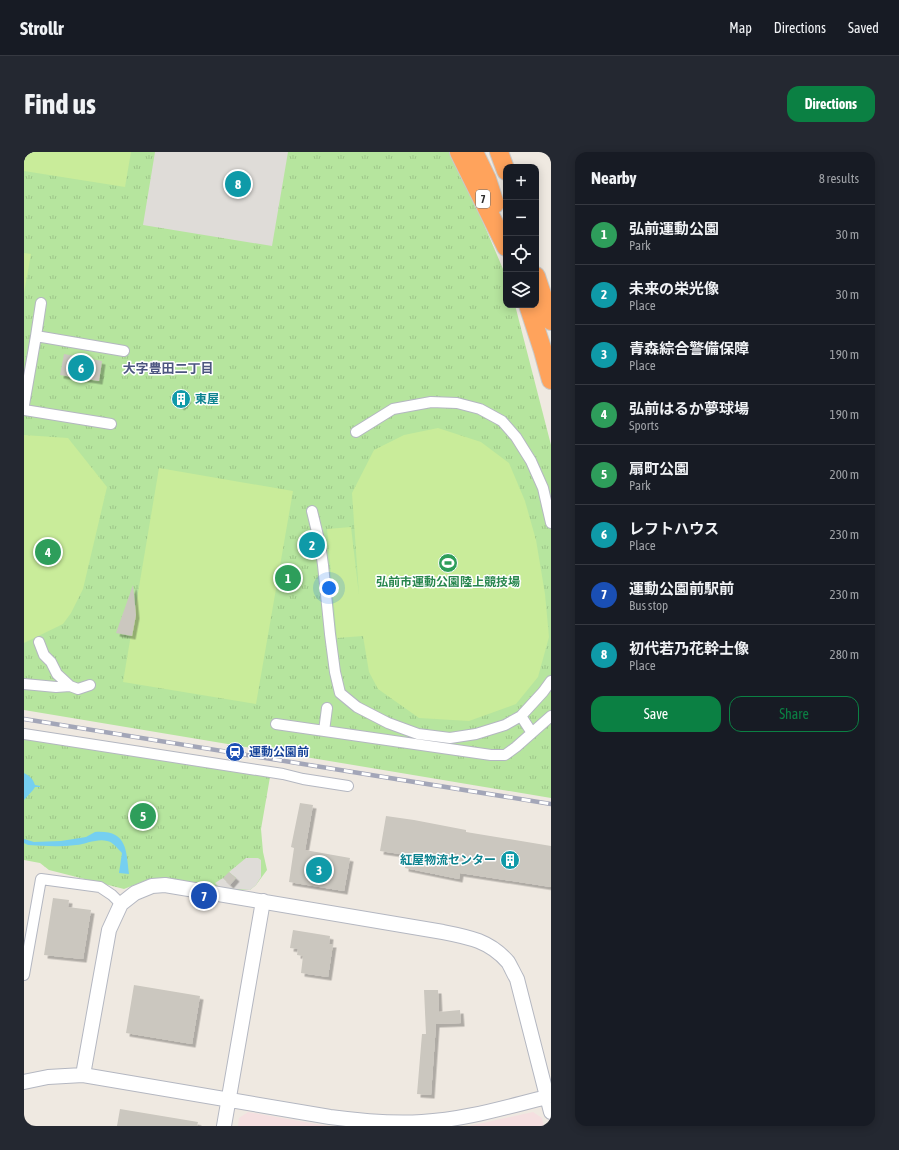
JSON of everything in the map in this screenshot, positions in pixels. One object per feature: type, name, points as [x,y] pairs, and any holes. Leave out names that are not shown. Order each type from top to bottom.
[{"type":"highway","name":"7","points":[[459,152],[503,241]]},
{"type":"highway","name":"7","points":[[474,152],[487,180],[506,236]]},
{"type":"highway","name":"7","points":[[487,152],[503,189]]},
{"type":"highway","points":[[499,152],[503,164]]},
{"type":"highway","points":[[539,285],[551,321]]},
{"type":"highway","points":[[529,308],[551,380]]},
{"type":"street","points":[[24,405],[41,303]]},
{"type":"street","points":[[36,336],[124,352]]},
{"type":"street","points":[[356,432],[393,409],[430,402],[457,403],[480,409],[502,421],[516,437],[531,461],[543,488],[551,524]]},
{"type":"street","points":[[24,410],[111,424]]},
{"type":"street","points":[[312,511],[320,544],[335,672],[340,693],[357,707],[388,723],[418,734],[450,738],[476,734],[505,725],[521,716],[551,681]]},
{"type":"street","points":[[39,642],[44,655],[51,662],[56,674],[70,686],[78,690],[90,685]]},
{"type":"street","points":[[24,684],[56,687],[70,686]]},
{"type":"street","points":[[324,731],[327,708]]},
{"type":"street","points":[[521,716],[532,733]]},
{"type":"street","points":[[276,724],[491,756],[505,755],[551,716]]},
{"type":"street","points":[[24,734],[275,773],[348,786]]},
{"type":"street","points":[[24,975],[41,879],[100,887],[112,895],[121,904]]},
{"type":"street","points":[[83,1075],[109,930],[121,904],[135,893],[152,886],[165,885],[471,937],[492,947],[508,963],[517,979],[551,1112]]},
{"type":"street","points":[[224,1126],[263,901]]},
{"type":"street","points":[[24,1082],[48,1077],[83,1075],[361,1121],[422,1122],[454,1119],[547,1097]]},
{"type":"shaded area","points":[[155,152],[288,152],[272,246],[143,225]]},
{"type":"shaded area","points":[[246,858],[258,858],[261,860],[261,877],[256,885],[250,890],[220,888],[215,883],[223,878],[230,884],[236,878],[229,872]]},
{"type":"shaded area","points":[[248,1112],[329,1126],[238,1126],[239,1118]]},
{"type":"shaded area","points":[[533,1112],[542,1118],[544,1126],[469,1126]]},
{"type":"green space","points":[[24,152],[453,152],[503,269],[503,308],[516,308],[551,445],[551,798],[24,710]]},
{"type":"green space","points":[[24,152],[131,152],[125,187],[24,171]]},
{"type":"green space","points":[[24,253],[31,254],[24,293]]},
{"type":"green space","name":"弘前市運動公園陸上競技場","points":[[438,428],[481,442],[509,463],[525,501],[536,540],[545,594],[549,637],[538,677],[516,704],[469,721],[419,718],[378,689],[369,672],[363,636],[337,638],[327,529],[351,527],[359,595],[352,493],[374,450],[404,435]]},
{"type":"green space","points":[[24,435],[68,438],[107,487],[83,589],[71,613],[63,624],[24,643]]},
{"type":"green space","points":[[159,468],[293,491],[256,704],[123,682]]},
{"type":"green space","points":[[24,738],[270,777],[261,829],[263,852],[267,870],[256,885],[250,890],[221,890],[191,883],[152,878],[124,889],[49,870],[40,863],[24,860]]},
{"type":"water","points":[[24,773],[31,778],[35,785],[40,787],[35,787],[24,800]]},
{"type":"water","points":[[95,832],[106,832],[119,838],[125,849],[129,874],[119,873],[122,853],[111,843],[103,840],[76,845],[58,846],[28,845],[24,843],[24,839],[34,842],[61,841],[86,837]]},
{"type":"building","points":[[64,354],[102,361],[99,381],[60,375]]},
{"type":"building","name":"東屋","points":[[181,392],[188,399],[181,407],[173,400]]},
{"type":"building","points":[[133,585],[136,615],[132,636],[116,633]]},
{"type":"building","points":[[300,803],[313,805],[305,850],[350,858],[344,891],[289,882],[294,848],[291,847]]},
{"type":"building","points":[[386,816],[466,830],[466,832],[551,846],[551,887],[460,873],[459,879],[405,868],[407,855],[380,851]]},
{"type":"building","points":[[229,872],[236,878],[230,885],[223,878]]},
{"type":"building","points":[[53,898],[69,900],[68,907],[91,910],[83,959],[44,955]]},
{"type":"building","points":[[293,930],[330,936],[329,944],[333,944],[328,977],[301,973],[303,956],[297,955],[298,949],[290,948]]},
{"type":"building","points":[[134,985],[200,996],[192,1044],[126,1033]]},
{"type":"building","points":[[424,990],[438,990],[439,1012],[460,1010],[461,1023],[436,1024],[431,1095],[417,1094],[422,1034],[426,1034]]},
{"type":"building","points":[[120,1109],[198,1122],[197,1126],[117,1126]]},
{"type":"railway","points":[[24,719],[551,804]]},
{"type":"place","name":"初代若乃花幹士像","points":[[238,184]]},
{"type":"place","name":"レフトハウス","points":[[81,368]]},
{"type":"place","name":"東屋","points":[[181,399]]},
{"type":"place","name":"未来の栄光像","points":[[312,545]]},
{"type":"place","name":"弘前はるか夢球場","points":[[48,552]]},
{"type":"place","name":"弘前市運動公園陸上競技場","points":[[448,563]]},
{"type":"place","name":"弘前運動公園","points":[[288,578]]},
{"type":"place","name":"運動公園前","points":[[235,752]]},
{"type":"place","name":"扇町公園","points":[[143,816]]},
{"type":"place","name":"紅屋物流センター","points":[[510,860]]},
{"type":"place","name":"青森綜合警備保障","points":[[319,870]]},
{"type":"place","name":"運動公園前駅前","points":[[204,896]]},
{"type":"district","name":"大字豊田二丁目","points":[[168,368]]}]
